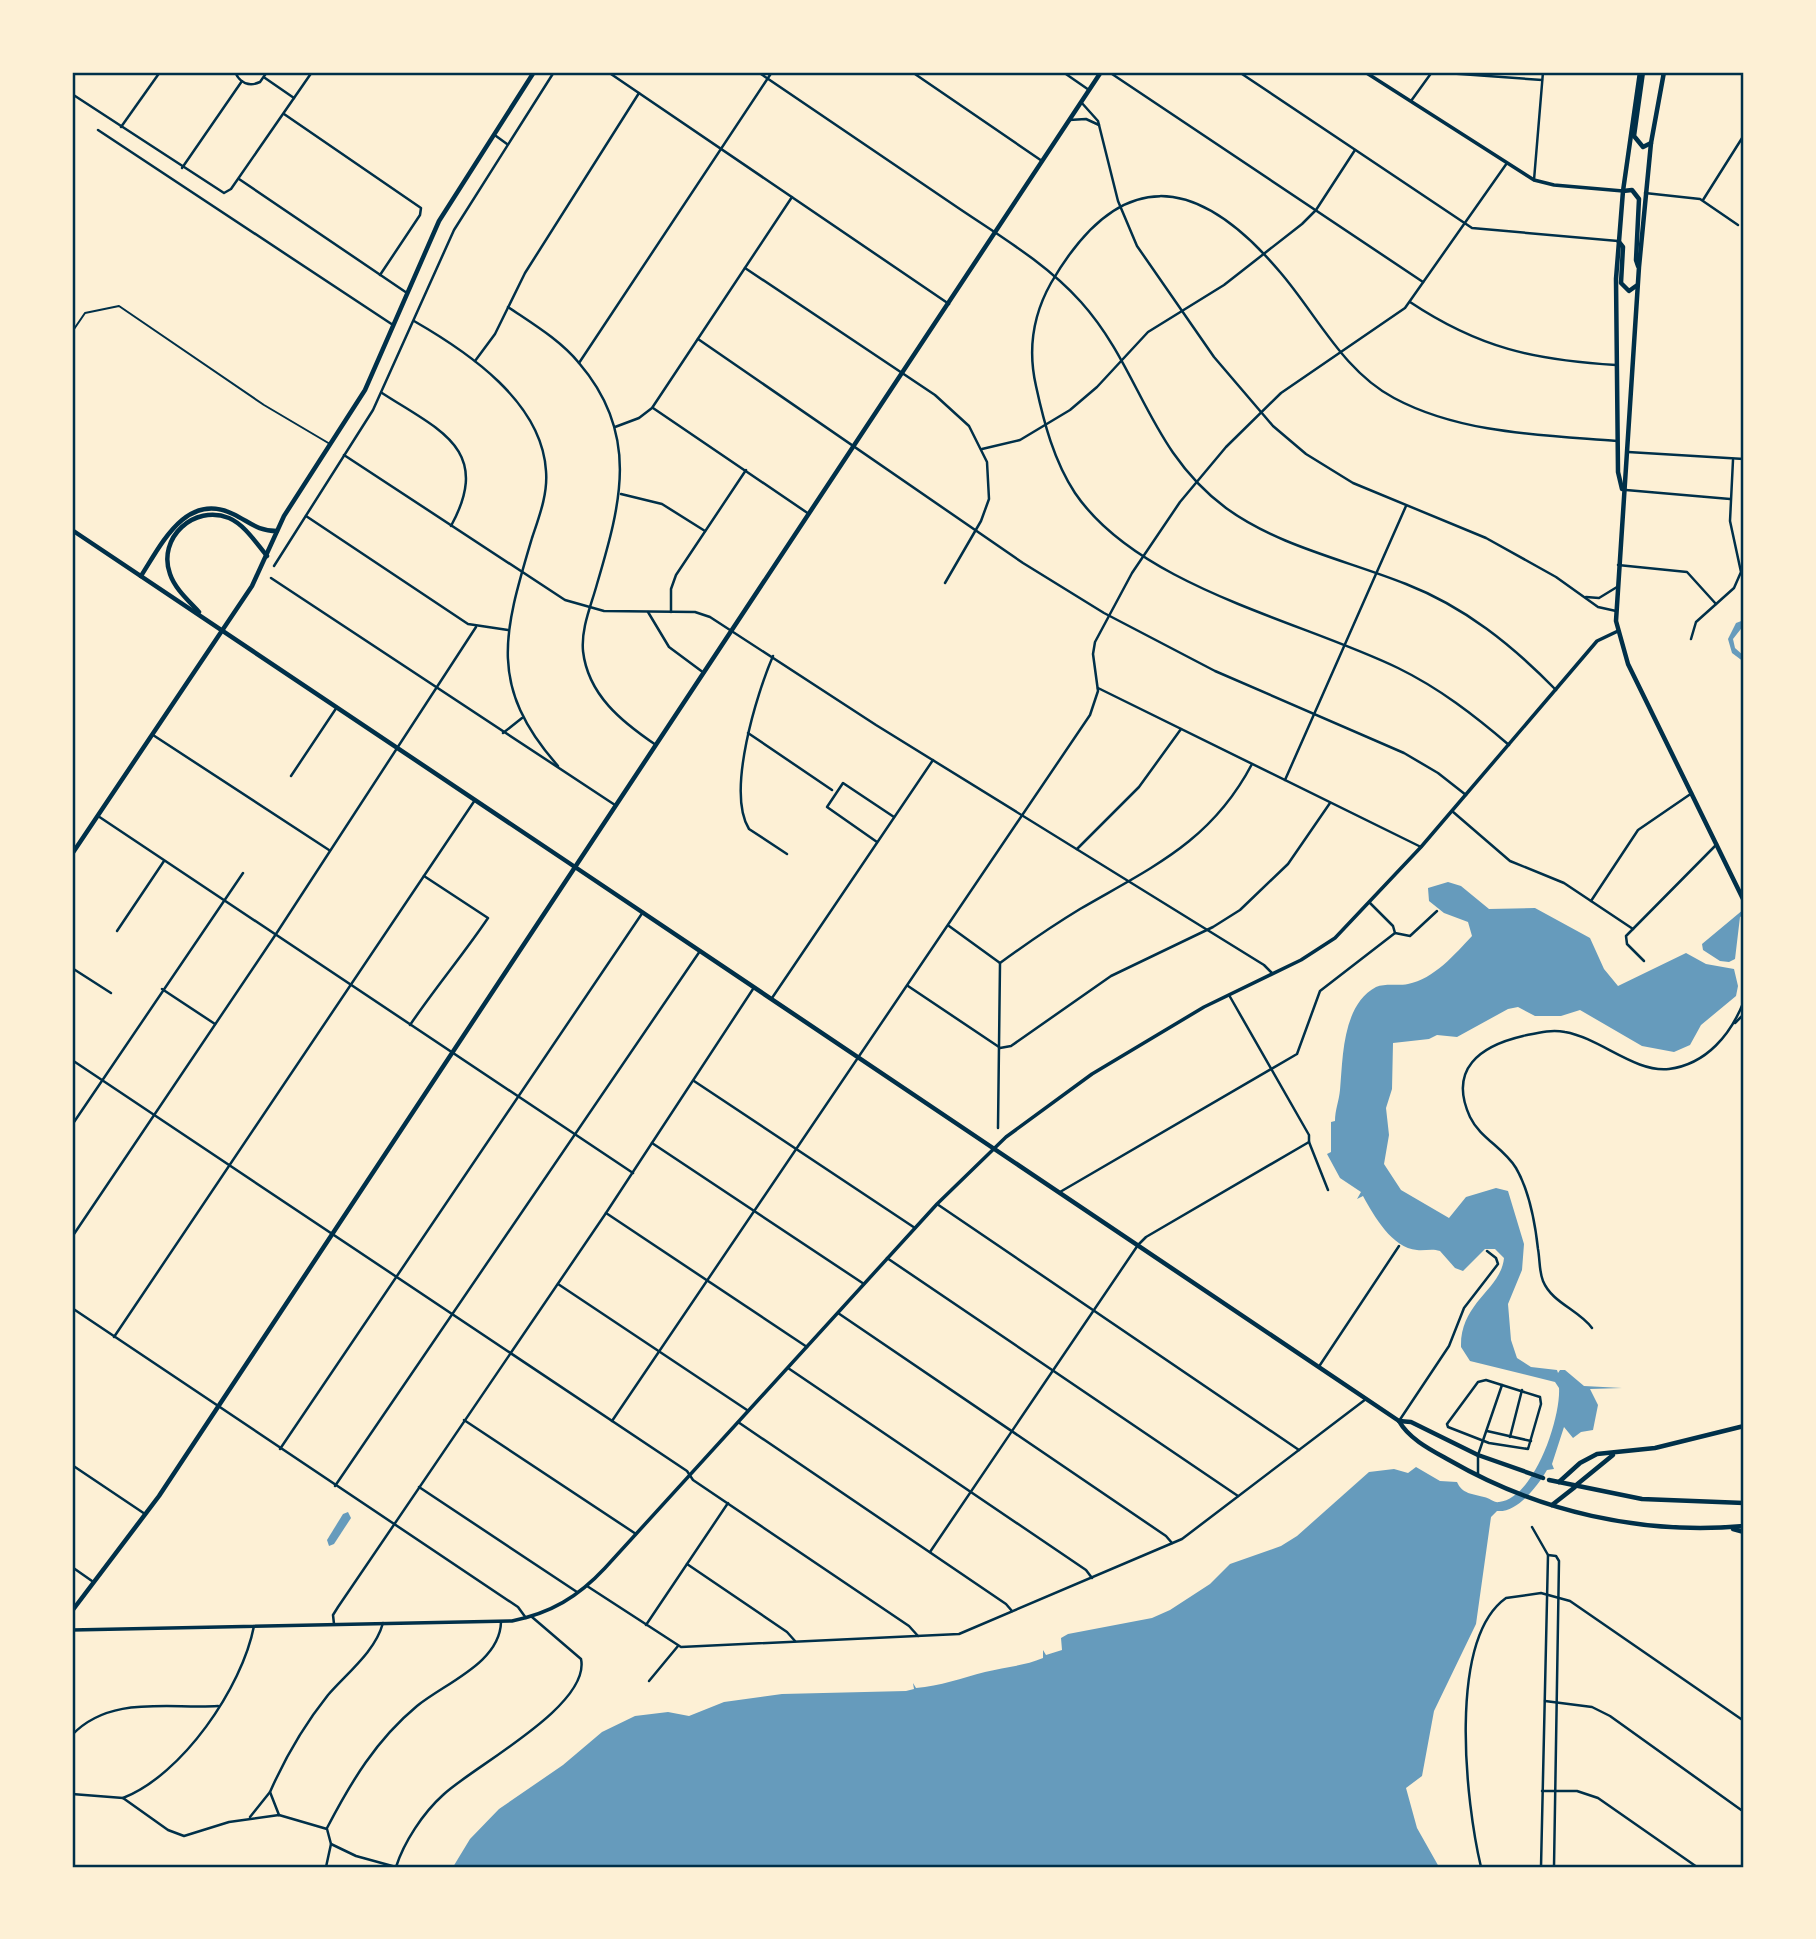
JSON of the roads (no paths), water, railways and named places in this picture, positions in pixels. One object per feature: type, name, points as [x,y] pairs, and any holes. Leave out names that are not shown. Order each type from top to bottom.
[{"type":"main road","points":[[72,854],[223,631],[267,556],[277,531],[361,399],[439,221],[534,72]]},
{"type":"main road","points":[[72,1611],[146,1515],[1101,72]]},
{"type":"main road","points":[[1642,72],[1634,135],[1643,147],[1651,143]]},
{"type":"main road","points":[[1623,490],[1618,472],[1616,393],[1618,241],[1642,72]]},
{"type":"main road","points":[[1664,72],[1651,143],[1637,284],[1616,611],[1618,631],[1628,664],[1744,901]]},
{"type":"main road","points":[[1623,191],[1632,191],[1639,199],[1636,260],[1639,267]]},
{"type":"main road","points":[[1618,241],[1623,247],[1621,283],[1629,292],[1637,284]]},
{"type":"main road","points":[[1616,393],[1630,395]]},
{"type":"main road","points":[[141,576],[172,528],[195,512],[223,510],[260,530],[277,531]]},
{"type":"main road","points":[[204,618],[175,585],[169,572],[169,548],[181,527],[199,517],[226,517],[242,526],[267,556]]},
{"type":"main road","points":[[72,530],[1399,1421],[1405,1432],[1479,1476],[1513,1493],[1550,1506],[1641,1525],[1729,1528],[1744,1526]]},
{"type":"main road","points":[[1399,1421],[1411,1422],[1478,1455],[1533,1475],[1575,1486],[1654,1500],[1744,1503]]},
{"type":"main road","points":[[1559,1482],[1587,1459],[1605,1452],[1614,1454],[1665,1446],[1744,1426]]},
{"type":"main road","points":[[1550,1506],[1564,1498],[1614,1454]]},
{"type":"main road","points":[[1729,1528],[1744,1532]]},
{"type":"street","points":[[121,127],[160,72]]},
{"type":"street","points":[[236,72],[242,81],[254,84],[264,78],[267,72]]},
{"type":"street","points":[[72,94],[224,193],[238,178],[312,72]]},
{"type":"street","points":[[274,565],[382,393],[458,221],[554,72]]},
{"type":"street","points":[[608,72],[949,304]]},
{"type":"street","points":[[758,72],[1055,276],[1091,314],[1122,360],[1158,432],[1196,481],[1227,508],[1263,530],[1422,590],[1465,614],[1514,649],[1556,690]]},
{"type":"street","points":[[579,363],[772,72]]},
{"type":"street","points":[[912,72],[1042,161]]},
{"type":"street","points":[[1063,72],[1089,90]]},
{"type":"street","points":[[1109,72],[1424,283]]},
{"type":"street","points":[[1238,72],[1476,229],[1618,241]]},
{"type":"street","points":[[1365,72],[1534,180],[1554,185],[1623,191]]},
{"type":"street","points":[[1411,101],[1432,72],[1542,80]]},
{"type":"street","points":[[1534,180],[1543,72]]},
{"type":"street","points":[[264,78],[294,98]]},
{"type":"street","points":[[182,168],[242,81]]},
{"type":"street","points":[[475,361],[492,340],[525,273],[639,93]]},
{"type":"street","points":[[1081,102],[1096,116],[1119,207],[1137,246],[1180,312],[1259,412],[1290,441],[1323,465],[1363,488],[1486,538],[1600,608],[1616,611]]},
{"type":"street","points":[[283,114],[421,209],[380,275]]},
{"type":"street","points":[[1069,120],[1088,119],[1099,125]]},
{"type":"street","points":[[98,130],[393,325]]},
{"type":"street","points":[[494,135],[508,144]]},
{"type":"street","points":[[1703,200],[1744,135]]},
{"type":"street","points":[[982,449],[1017,442],[1046,426],[1086,397],[1148,332],[1224,285],[1315,210],[1355,150]]},
{"type":"street","points":[[611,1421],[1093,711],[1098,688],[1093,648],[1108,615],[1143,555],[1196,481],[1259,412],[1298,379],[1394,317],[1410,303],[1507,163]]},
{"type":"street","points":[[238,178],[407,293]]},
{"type":"street","points":[[1646,193],[1703,200],[1738,225]]},
{"type":"street","points":[[1509,745],[1436,689],[1392,665],[1237,603],[1143,555],[1114,535],[1082,503],[1058,461],[1046,426],[1034,377],[1032,343],[1041,306],[1055,276],[1082,239],[1119,207],[1155,194],[1182,198],[1226,222],[1264,254],[1340,351],[1377,388],[1429,412],[1515,432],[1617,441]]},
{"type":"street","points":[[615,427],[639,418],[652,408],[792,197]]},
{"type":"street","points":[[745,268],[957,411],[982,449],[988,469],[989,495],[976,530],[946,583]]},
{"type":"street","points":[[1410,303],[1461,333],[1501,349],[1549,360],[1616,365]]},
{"type":"street","points":[[508,307],[555,340],[579,363],[602,397],[615,427],[621,463],[621,494],[590,609],[583,649],[593,684],[615,714],[656,744]]},
{"type":"street","points":[[413,321],[475,361],[524,414],[537,436],[545,461],[545,493],[508,629],[509,674],[523,717],[540,745],[558,766]]},
{"type":"street","points":[[698,339],[976,530],[1108,615],[1215,671],[1419,761],[1466,795]]},
{"type":"street","points":[[382,393],[444,434],[461,455],[467,488],[463,504],[450,526]]},
{"type":"street","points":[[652,408],[809,514]]},
{"type":"street","points":[[1628,452],[1744,459]]},
{"type":"street","points":[[344,455],[557,597],[590,609],[705,614],[933,760],[1264,965],[1272,974]]},
{"type":"street","points":[[1691,639],[1696,622],[1734,588],[1741,572],[1731,528],[1733,460]]},
{"type":"street","points":[[671,612],[674,580],[746,470]]},
{"type":"street","points":[[1623,490],[1730,499]]},
{"type":"street","points":[[621,494],[662,504],[705,531]]},
{"type":"street","points":[[1285,780],[1374,572],[1406,506]]},
{"type":"street","points":[[306,516],[464,622],[476,627],[508,629]]},
{"type":"street","points":[[1618,565],[1687,572],[1716,604]]},
{"type":"street","points":[[271,578],[615,805]]},
{"type":"street","points":[[1586,597],[1599,598],[1616,587]]},
{"type":"street","points":[[648,612],[670,647],[704,673]]},
{"type":"street","points":[[72,1237],[276,934],[476,627]]},
{"type":"street","points":[[72,1630],[501,1622],[532,1617],[579,1593],[690,1476],[937,1204],[995,1148],[1078,1083],[1228,995],[1330,942],[1421,848],[1601,638],[1618,631]]},
{"type":"street","points":[[773,656],[758,692],[747,733],[743,781],[746,823],[751,830],[787,855]]},
{"type":"street","points":[[1098,688],[1421,848]]},
{"type":"street","points":[[292,776],[337,707]]},
{"type":"street","points":[[503,733],[523,717]]},
{"type":"street","points":[[1077,849],[1130,798],[1181,729]]},
{"type":"street","points":[[747,733],[832,790]]},
{"type":"street","points":[[153,735],[330,851]]},
{"type":"street","points":[[772,998],[933,760]]},
{"type":"street","points":[[1000,963],[1055,924],[1179,851],[1210,825],[1235,795],[1252,764]]},
{"type":"street","points":[[877,842],[827,807],[843,783],[894,817]]},
{"type":"street","points":[[1591,901],[1637,831],[1692,793]]},
{"type":"street","points":[[114,1337],[475,800]]},
{"type":"street","points":[[908,986],[1000,1048],[1010,1046],[1111,976],[1208,930],[1240,910],[1273,881],[1303,846],[1330,803]]},
{"type":"street","points":[[1452,811],[1512,862],[1558,880],[1633,929]]},
{"type":"street","points":[[98,816],[632,1173]]},
{"type":"street","points":[[1644,961],[1626,942],[1626,936],[1717,844]]},
{"type":"street","points":[[117,931],[164,860]]},
{"type":"street","points":[[72,1125],[243,873]]},
{"type":"street","points":[[410,1026],[445,972],[463,954],[488,918],[424,876]]},
{"type":"street","points":[[1370,903],[1394,926],[1395,933]]},
{"type":"street","points":[[1060,1192],[1299,1052],[1320,991],[1395,933],[1414,935],[1437,911]]},
{"type":"street","points":[[280,1449],[643,912]]},
{"type":"street","points":[[949,926],[1000,963]]},
{"type":"street","points":[[335,1486],[700,951]]},
{"type":"street","points":[[998,1128],[1000,963]]},
{"type":"street","points":[[72,968],[111,993]]},
{"type":"street","points":[[334,1624],[333,1615],[338,1607],[606,1213],[755,987]]},
{"type":"street","points":[[162,989],[216,1024]]},
{"type":"street","points":[[1228,995],[1309,1135],[1309,1142],[1328,1190]]},
{"type":"street","points":[[1730,1028],[1744,1001]]},
{"type":"street","points":[[1592,1328],[1585,1318],[1562,1302],[1545,1284],[1525,1187],[1510,1160],[1480,1132],[1471,1117],[1462,1086],[1465,1071],[1473,1061],[1494,1045],[1553,1031],[1593,1040],[1648,1067],[1671,1069],[1705,1055],[1744,1014]]},
{"type":"street","points":[[72,1060],[611,1421],[909,1626],[918,1636]]},
{"type":"street","points":[[694,1081],[915,1228]]},
{"type":"street","points":[[930,1552],[1138,1245],[1146,1237],[1309,1142]]},
{"type":"street","points":[[652,1143],[864,1284]]},
{"type":"street","points":[[937,1204],[1299,1450]]},
{"type":"street","points":[[606,1213],[807,1348]]},
{"type":"street","points":[[1318,1367],[1399,1246]]},
{"type":"street","points":[[1399,1421],[1451,1342],[1464,1308],[1497,1264],[1496,1258],[1486,1251]]},
{"type":"street","points":[[887,1258],[1238,1496]]},
{"type":"street","points":[[558,1284],[749,1411]]},
{"type":"street","points":[[72,1308],[518,1607],[526,1618]]},
{"type":"street","points":[[838,1313],[1166,1535],[1172,1544]]},
{"type":"street","points":[[788,1368],[1086,1570],[1093,1578]]},
{"type":"street","points":[[1479,1381],[1522,1390],[1538,1395],[1542,1400],[1527,1449],[1483,1442],[1449,1429],[1447,1424],[1479,1381]]},
{"type":"street","points":[[1479,1476],[1476,1465],[1478,1455],[1502,1385]]},
{"type":"street","points":[[1510,1437],[1522,1390]]},
{"type":"street","points":[[587,1586],[678,1646],[960,1634],[1172,1544],[1366,1399]]},
{"type":"street","points":[[464,1420],[636,1534]]},
{"type":"street","points":[[738,1422],[1006,1604],[1012,1612]]},
{"type":"street","points":[[1486,1431],[1531,1441]]},
{"type":"street","points":[[72,1465],[146,1515]]},
{"type":"street","points":[[419,1487],[579,1593]]},
{"type":"street","points":[[646,1625],[728,1503]]},
{"type":"street","points":[[1532,1527],[1548,1555],[1541,1867]]},
{"type":"street","points":[[1548,1555],[1558,1559],[1559,1597],[1554,1867]]},
{"type":"street","points":[[687,1564],[787,1632],[795,1642]]},
{"type":"street","points":[[72,1567],[95,1583]]},
{"type":"street","points":[[1481,1867],[1469,1785],[1468,1711],[1473,1656],[1487,1619],[1498,1603],[1514,1595],[1548,1594],[1580,1606],[1744,1721]]},
{"type":"street","points":[[331,1843],[356,1856],[396,1867],[406,1845],[442,1796],[522,1739],[577,1682],[582,1666],[581,1659],[532,1617]]},
{"type":"street","points":[[326,1867],[331,1843],[327,1829],[353,1780],[382,1740],[418,1705],[486,1657],[499,1638],[501,1622]]},
{"type":"street","points":[[248,1818],[270,1792],[284,1760],[317,1710],[379,1637],[383,1623]]},
{"type":"street","points":[[72,1794],[123,1798],[149,1787],[164,1775],[191,1745],[218,1706],[246,1656],[254,1626]]},
{"type":"street","points":[[649,1681],[678,1646]]},
{"type":"street","points":[[1545,1701],[1592,1707],[1610,1716],[1744,1812]]},
{"type":"street","points":[[72,1735],[88,1721],[121,1708],[218,1706]]},
{"type":"street","points":[[1542,1791],[1577,1791],[1598,1798],[1697,1867]]},
{"type":"street","points":[[270,1792],[279,1815]]},
{"type":"street","points":[[123,1798],[168,1830],[184,1836],[248,1818],[279,1815],[327,1829]]},
{"type":"lane","points":[[72,332],[85,313],[119,306],[296,425],[304,427],[331,445]]},
{"type":"water","points":[[1744,620],[1744,625],[1733,639],[1735,648],[1744,656],[1744,662],[1732,653],[1728,639],[1736,623]]},
{"type":"water","points":[[1448,882],[1461,886],[1489,909],[1535,908],[1590,938],[1604,969],[1618,986],[1686,953],[1706,964],[1734,969],[1738,986],[1736,996],[1701,1025],[1690,1045],[1674,1052],[1642,1046],[1580,1010],[1561,1016],[1535,1016],[1518,1007],[1508,1009],[1457,1037],[1437,1035],[1429,1039],[1393,1043],[1392,1089],[1386,1108],[1389,1135],[1384,1164],[1401,1190],[1449,1218],[1466,1197],[1496,1188],[1508,1191],[1524,1244],[1522,1270],[1508,1304],[1511,1340],[1517,1358],[1531,1367],[1557,1370],[1558,1373],[1565,1370],[1584,1386],[1622,1388],[1590,1389],[1598,1405],[1593,1430],[1581,1432],[1573,1438],[1564,1427],[1552,1464],[1554,1469],[1547,1470],[1538,1484],[1519,1503],[1504,1511],[1497,1511],[1491,1517],[1476,1624],[1434,1711],[1422,1776],[1406,1788],[1417,1828],[1439,1867],[453,1867],[470,1839],[499,1809],[563,1765],[602,1732],[635,1716],[668,1712],[689,1716],[724,1702],[782,1694],[906,1691],[914,1689],[913,1683],[916,1688],[934,1686],[1036,1661],[1043,1658],[1043,1650],[1046,1655],[1062,1650],[1061,1638],[1068,1634],[1152,1618],[1170,1610],[1210,1584],[1230,1564],[1281,1546],[1297,1536],[1369,1472],[1394,1469],[1408,1473],[1416,1467],[1440,1481],[1457,1482],[1465,1491],[1497,1502],[1512,1497],[1524,1487],[1550,1436],[1556,1417],[1559,1388],[1555,1382],[1470,1361],[1461,1347],[1462,1332],[1467,1319],[1496,1279],[1504,1258],[1495,1249],[1485,1249],[1463,1271],[1455,1268],[1440,1251],[1417,1250],[1400,1244],[1385,1230],[1363,1196],[1357,1199],[1361,1192],[1340,1178],[1327,1154],[1331,1152],[1331,1122],[1335,1121],[1346,1033],[1356,1006],[1376,987],[1408,984],[1427,977],[1472,936],[1468,922],[1444,913],[1429,901],[1428,888]]},
{"type":"water","points":[[1744,909],[1744,915],[1740,917],[1735,959],[1729,962],[1720,961],[1703,950],[1702,944]]},
{"type":"water","points":[[348,1512],[351,1518],[334,1544],[329,1546],[327,1540],[343,1514]]}]
